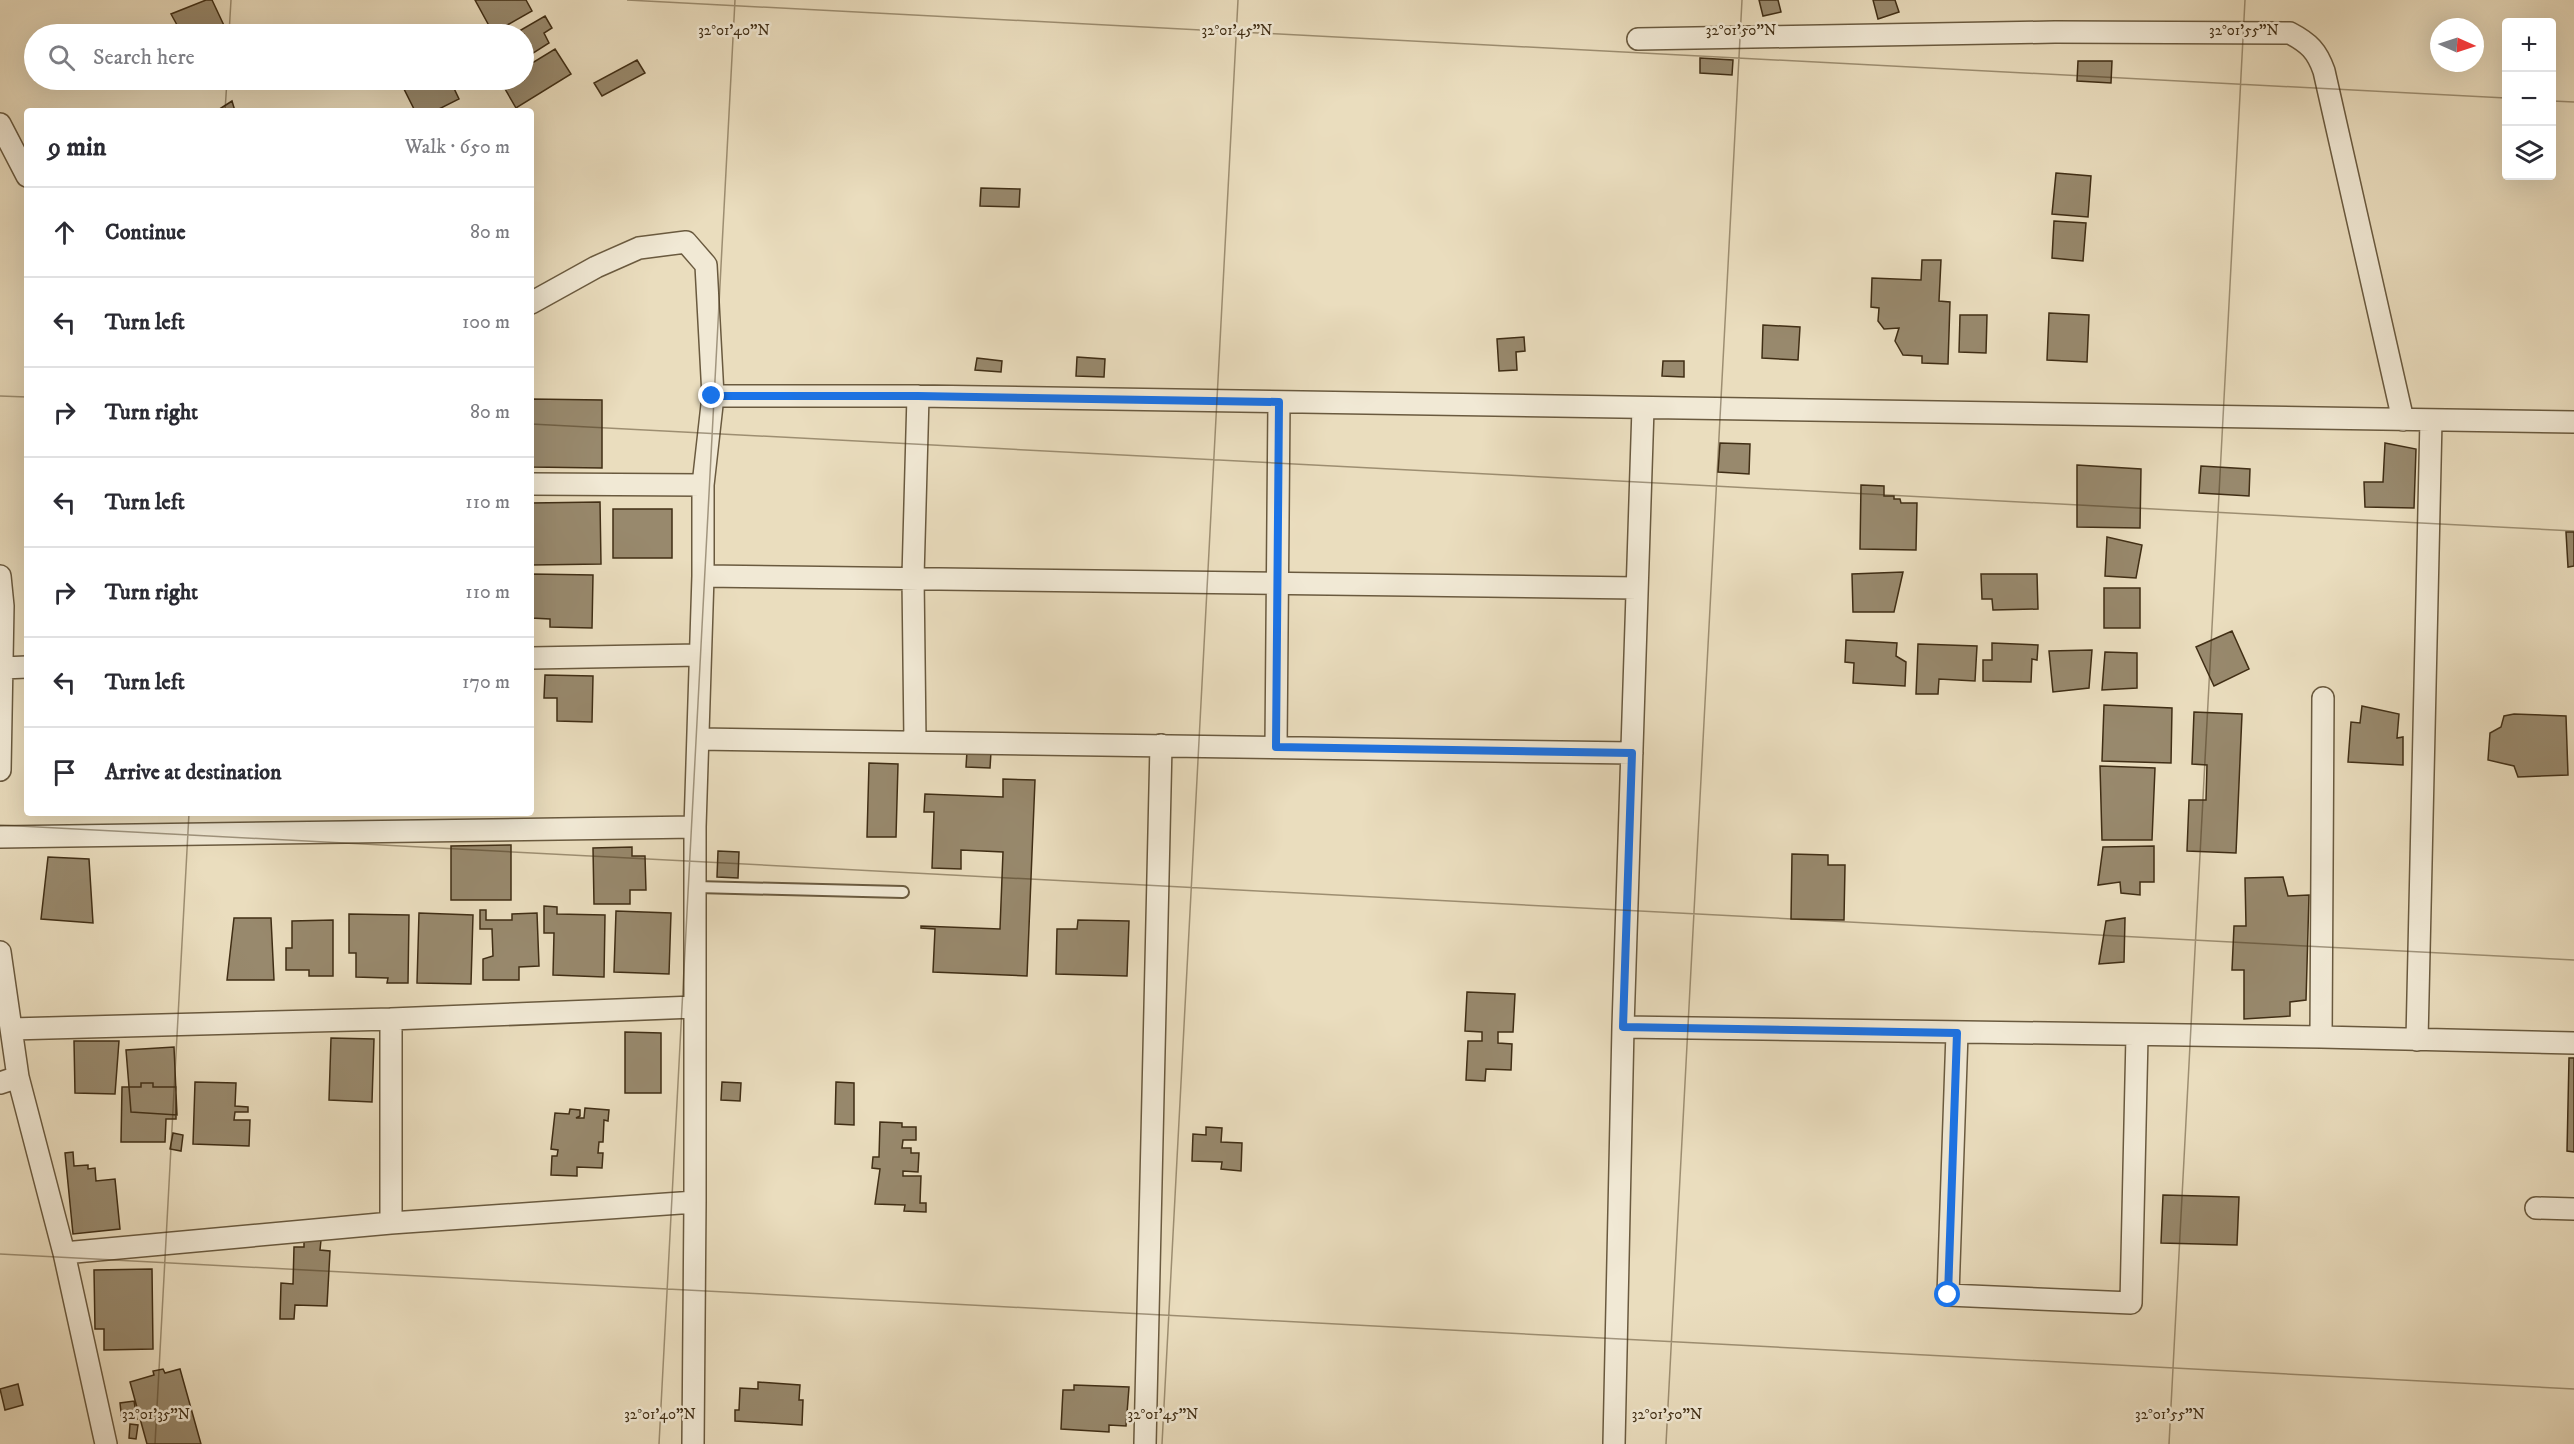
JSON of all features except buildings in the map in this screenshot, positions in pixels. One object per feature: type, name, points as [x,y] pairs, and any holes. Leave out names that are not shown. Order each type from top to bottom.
[{"type":"street","points":[[1638,39],[2055,32],[2290,33],[2307,42],[2318,53],[2324,71],[2403,420]]},
{"type":"street","points":[[0,124],[24,170]]},
{"type":"street","points":[[534,301],[596,267],[639,248],[686,242],[706,265],[712,396],[704,485],[695,827],[693,1444]]},
{"type":"street","points":[[712,396],[918,396],[2574,422]]},
{"type":"street","points":[[915,741],[912,577],[918,396]]},
{"type":"street","points":[[1276,747],[1279,402]]},
{"type":"street","points":[[1614,1444],[1623,1027],[1643,408]]},
{"type":"street","points":[[2417,1040],[2431,420]]},
{"type":"street","points":[[534,484],[704,485]]},
{"type":"street","points":[[0,576],[3,606],[0,770]]},
{"type":"street","points":[[703,576],[1637,588]]},
{"type":"street","points":[[534,658],[699,654]]},
{"type":"street","points":[[2,668],[24,667]]},
{"type":"street","points":[[2321,1037],[2323,698]]},
{"type":"street","points":[[698,739],[1632,753]]},
{"type":"street","points":[[1145,1444],[1161,746]]},
{"type":"street","points":[[0,837],[327,823],[695,827]]},
{"type":"street","points":[[0,952],[11,1029],[9,1080],[64,1253],[106,1444]]},
{"type":"street","points":[[11,1029],[391,1019],[694,1007]]},
{"type":"street","points":[[391,1019],[391,1223]]},
{"type":"street","points":[[1623,1027],[2574,1043]]},
{"type":"street","points":[[1957,1033],[1948,1295],[2131,1303],[2137,1036]]},
{"type":"street","points":[[64,1253],[391,1223],[695,1202]]},
{"type":"street","points":[[2536,1208],[2574,1209]]},
{"type":"lane","points":[[696,886],[903,892]]},
{"type":"route","points":[[712,396],[918,396],[1279,402],[1276,747],[1632,753],[1623,1027],[1957,1033],[1948,1295]]}]
